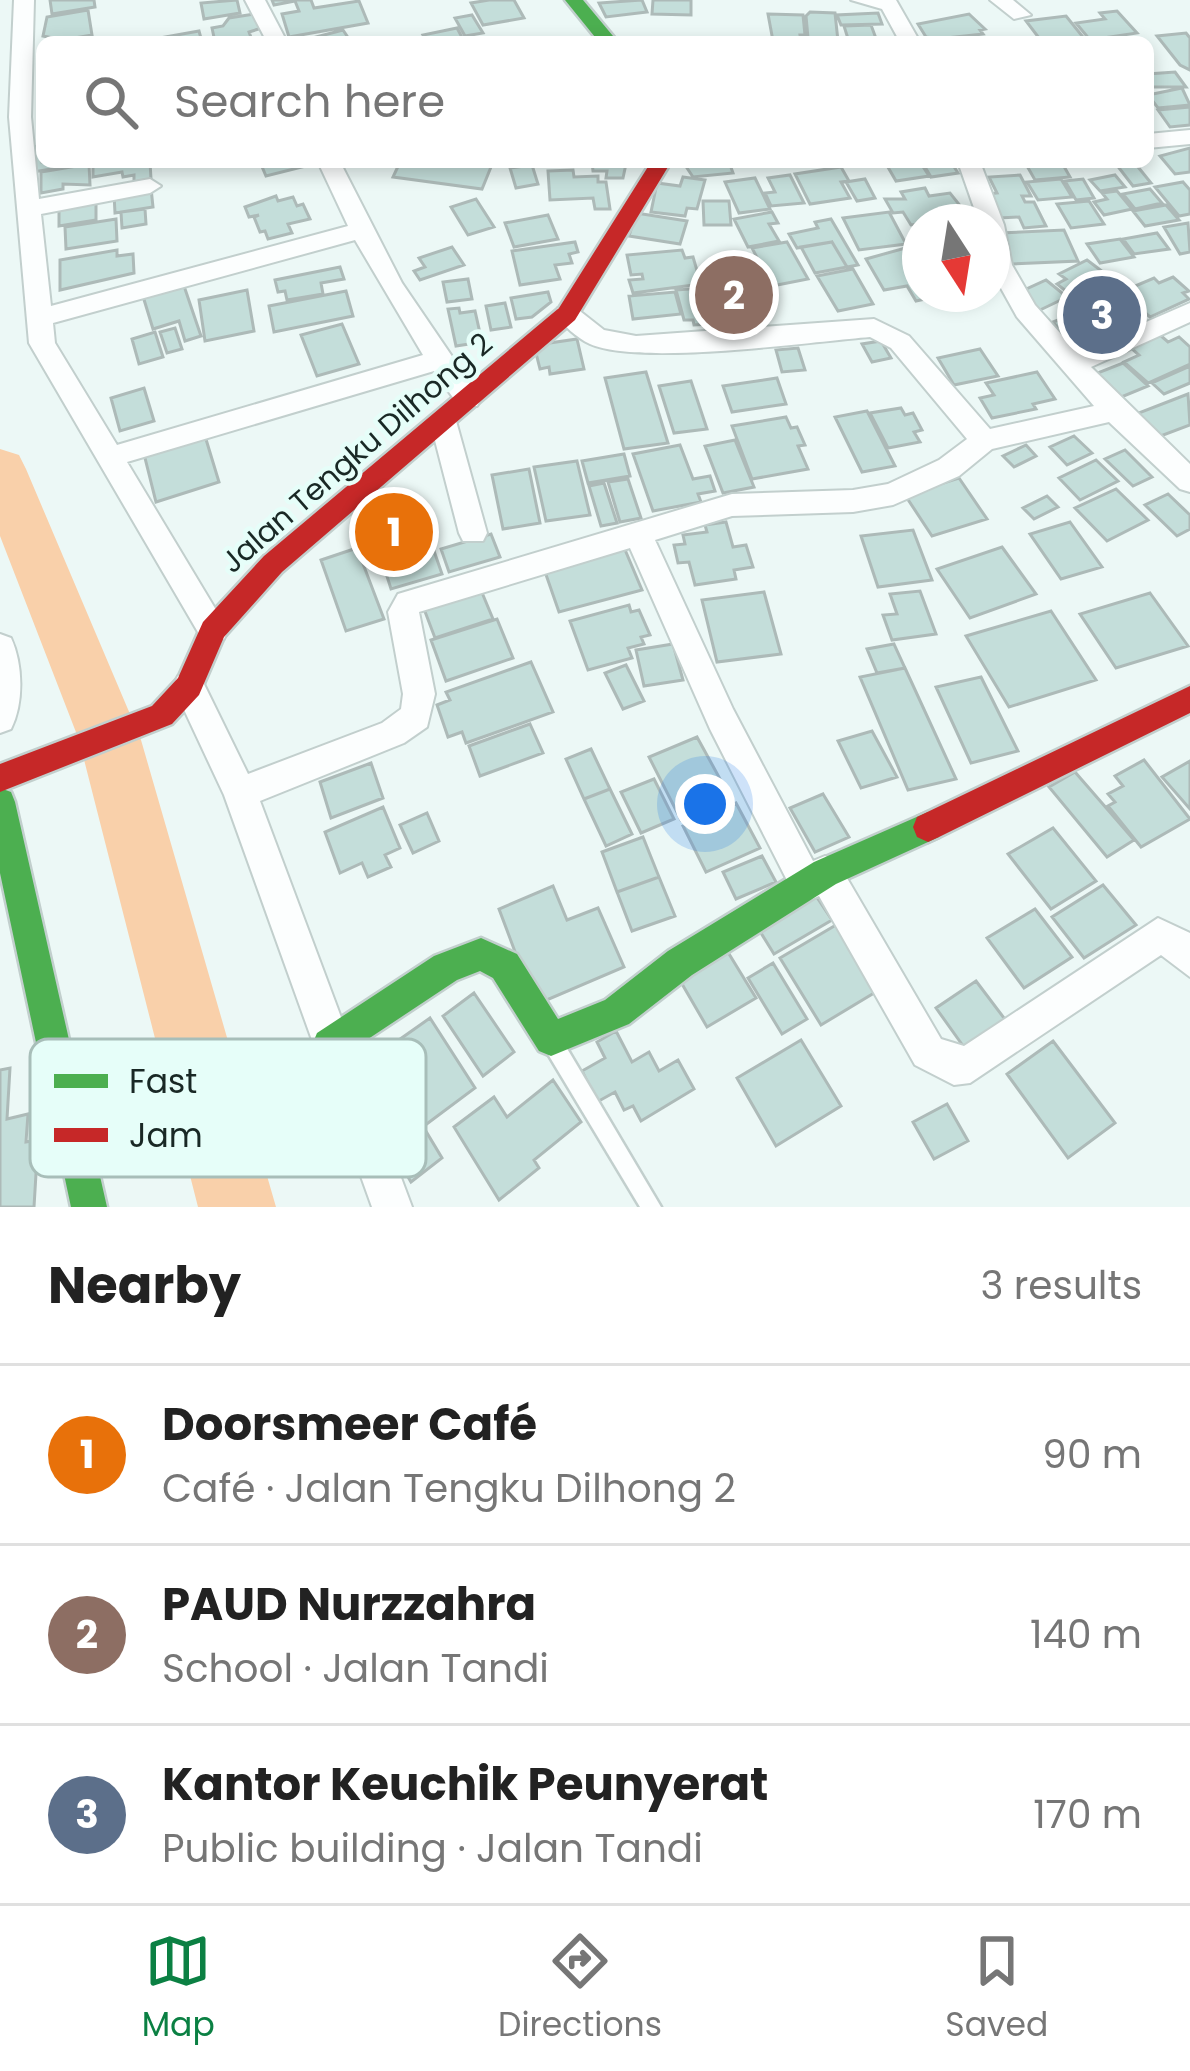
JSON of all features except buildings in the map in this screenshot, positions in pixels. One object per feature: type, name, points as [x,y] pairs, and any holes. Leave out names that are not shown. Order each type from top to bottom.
[{"type":"street","points":[[24,0],[31,115],[28,209],[42,343],[106,458],[213,630]]},
{"type":"street","points":[[255,0],[274,36]]},
{"type":"street","points":[[574,0],[604,36]]},
{"type":"street","points":[[862,0],[897,2],[908,36]]},
{"type":"street","points":[[1000,0],[1021,15]]},
{"type":"street","points":[[1154,140],[1190,137]]},
{"type":"street","points":[[331,168],[359,230],[438,360],[468,399]]},
{"type":"street","name":"Jalan Tengku Dilhong 2","points":[[0,778],[162,715],[189,686],[213,630],[273,564],[567,314],[657,168]]},
{"type":"street","points":[[971,168],[985,204]]},
{"type":"street","points":[[28,209],[150,186]]},
{"type":"street","points":[[39,318],[359,230]]},
{"type":"street","points":[[1010,288],[1047,340],[1190,481]]},
{"type":"street","points":[[1072,365],[1190,312]]},
{"type":"street","points":[[567,314],[597,337],[636,345],[874,328],[900,342],[983,441]]},
{"type":"street","points":[[106,458],[438,360]]},
{"type":"street","points":[[240,793],[393,733],[416,717],[419,694],[404,612],[409,603],[732,506],[854,501],[893,494],[949,468],[983,441],[1114,410]]},
{"type":"street","points":[[443,421],[473,533]]},
{"type":"street","points":[[637,532],[754,787],[928,1052],[953,1066],[970,1064],[1158,937],[1171,940],[1190,958]]},
{"type":"street","points":[[0,647],[5,673],[0,719]]},
{"type":"street","points":[[189,686],[240,793],[327,1039]]},
{"type":"street","points":[[340,1039],[446,968],[481,954],[505,966],[550,1039],[617,1012],[680,963],[816,879],[1015,788],[1190,699]]},
{"type":"street","points":[[0,802],[52,1039]]},
{"type":"street","points":[[82,1177],[89,1207]]},
{"type":"street","points":[[380,1177],[392,1207]]},
{"type":"lane","points":[[550,1039],[651,1207]]},
{"type":"waterway","points":[[0,469],[110,740],[191,1039]]},
{"type":"waterway","points":[[229,1177],[237,1207]]},
{"type":"traffic: fast","points":[[574,0],[604,36]]},
{"type":"traffic: fast","points":[[0,802],[52,1039]]},
{"type":"traffic: fast","points":[[338,1039],[446,968],[481,954],[505,966],[551,1039],[617,1012],[680,963],[825,873],[928,827]]},
{"type":"traffic: fast","points":[[82,1177],[89,1207]]},
{"type":"traffic: jam","points":[[0,778],[162,715],[189,686],[213,630],[273,564],[567,314],[657,168]]},
{"type":"traffic: jam","points":[[928,827],[1190,699]]},
{"type":"place","name":"PAUD Nurzzahra","points":[[734,295]]},
{"type":"place","name":"Kantor Keuchik Peunyerat","points":[[1102,315]]},
{"type":"place","name":"Doorsmeer Café","points":[[394,532]]}]
